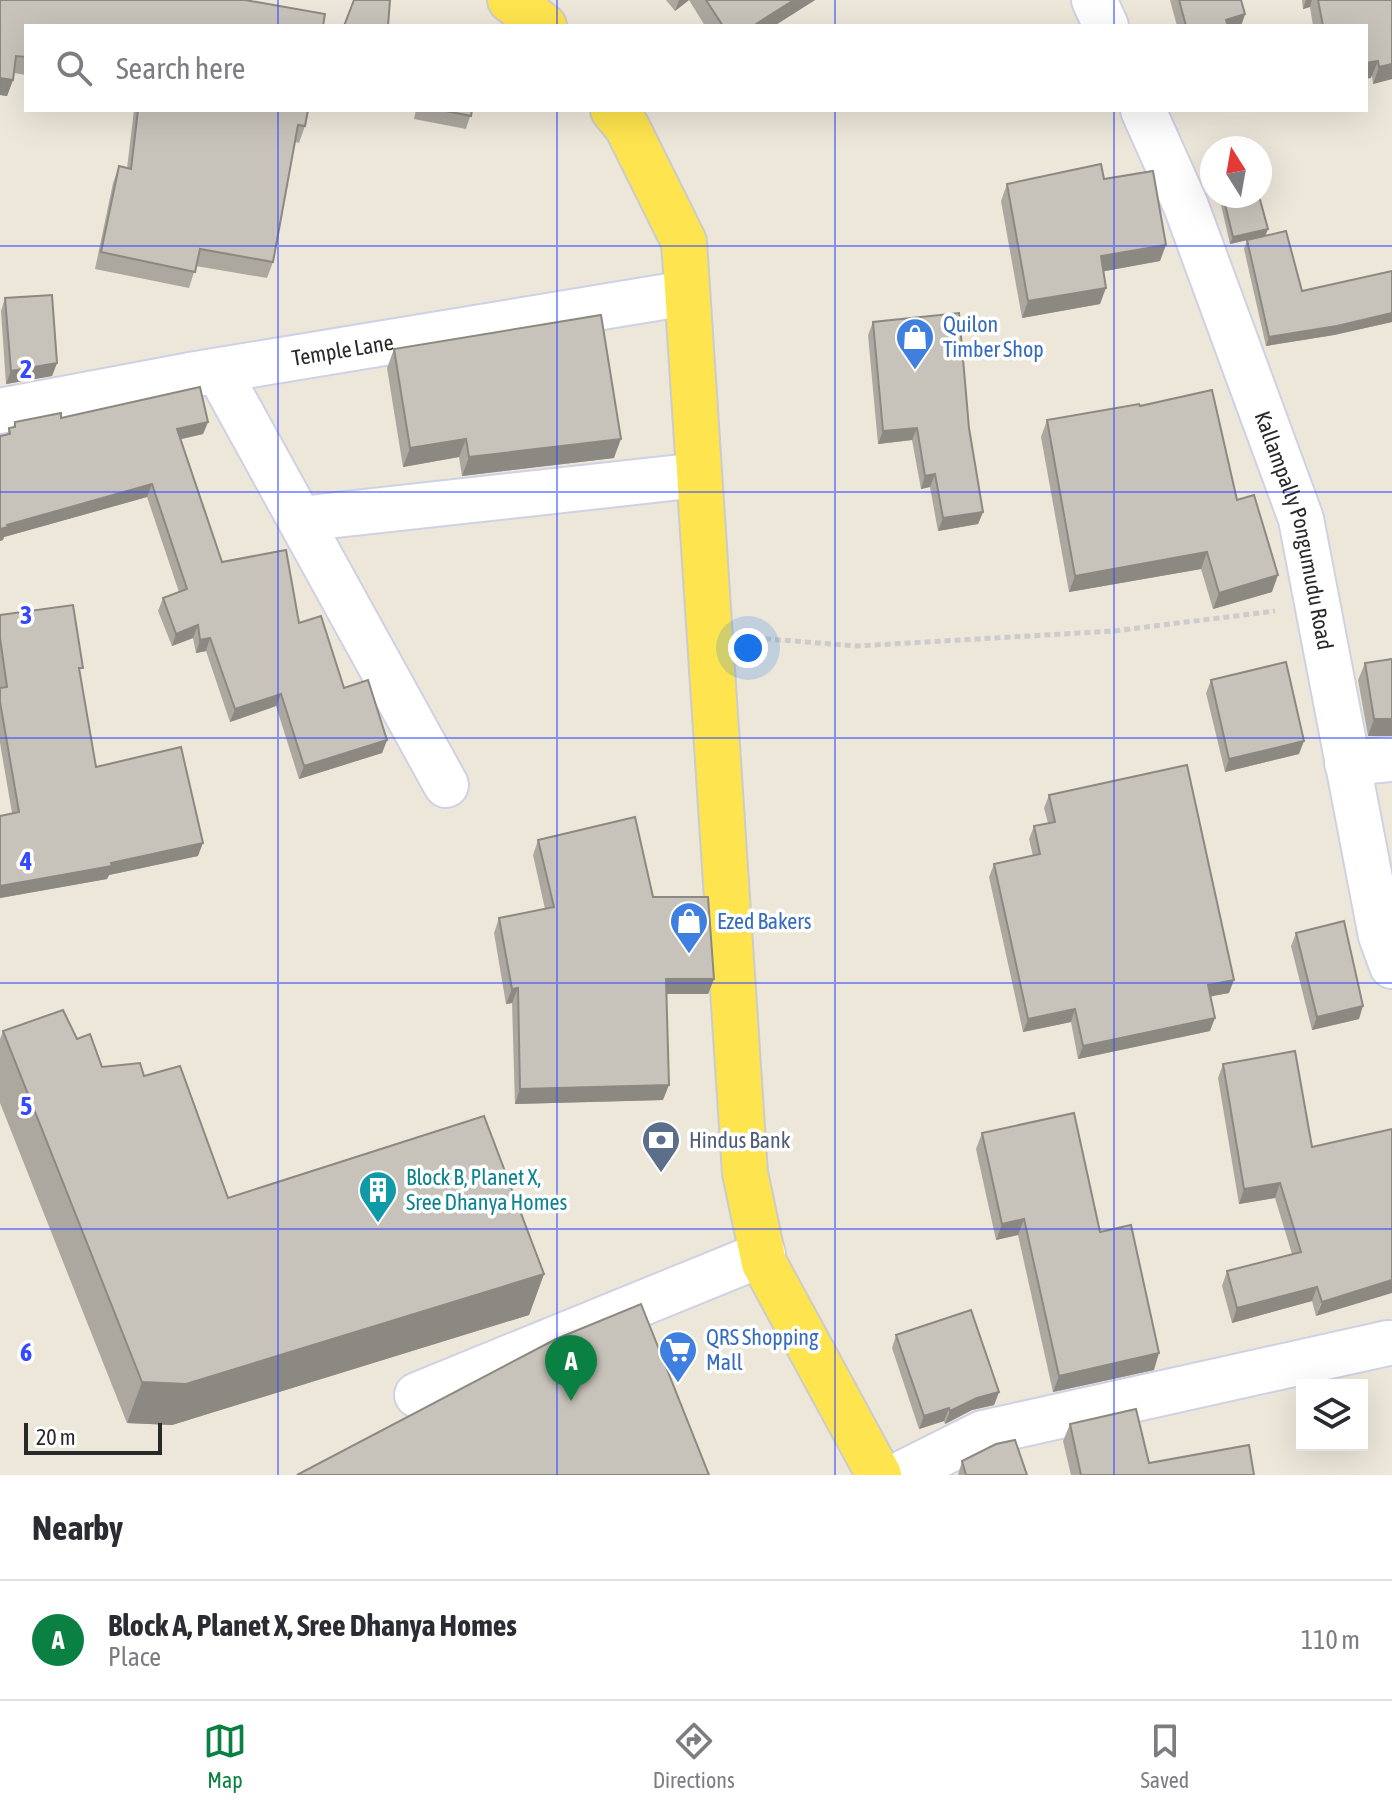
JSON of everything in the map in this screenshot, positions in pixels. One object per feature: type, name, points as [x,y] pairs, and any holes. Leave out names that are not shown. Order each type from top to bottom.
[{"type":"main road","points":[[510,0],[541,24]]},
{"type":"main road","points":[[615,112],[627,127],[684,242],[745,1173],[764,1263],[879,1475]]},
{"type":"street","points":[[1094,0],[1105,24]]},
{"type":"street","name":"Kallampally Pongumudu Road","points":[[1144,112],[1186,206],[1301,519],[1381,936],[1392,966]]},
{"type":"street","name":"Temple Lane","points":[[0,411],[218,371],[687,293]]},
{"type":"street","points":[[218,371],[446,785]]},
{"type":"street","points":[[300,519],[699,475]]},
{"type":"street","points":[[1347,763],[1392,759]]},
{"type":"street","points":[[417,1395],[763,1254]]},
{"type":"street","points":[[899,1475],[983,1433],[1388,1343]]},
{"type":"path","points":[[710,635],[857,646],[1114,631],[1318,605]]},
{"type":"building","points":[[0,0],[245,0],[325,14],[323,24],[24,24],[24,57],[16,56],[13,80],[0,78]]},
{"type":"building","points":[[354,0],[390,0],[388,24],[345,24]]},
{"type":"building","points":[[706,0],[794,0],[756,24],[722,24]]},
{"type":"building","points":[[1179,0],[1241,0],[1245,14],[1226,20],[1227,24],[1185,24]]},
{"type":"building","points":[[1318,0],[1392,0],[1392,64],[1379,67],[1378,61],[1368,63],[1368,24],[1323,24]]},
{"type":"building","points":[[138,112],[308,112],[305,126],[298,125],[273,262],[200,249],[195,272],[101,252],[119,166],[131,169]]},
{"type":"building","points":[[451,112],[472,112],[471,116]]},
{"type":"building","points":[[1101,164],[1104,179],[1153,171],[1166,245],[1101,256],[1106,288],[1028,301],[1007,184]]},
{"type":"building","points":[[1226,208],[1262,208],[1268,229],[1233,237]]},
{"type":"building","points":[[1286,231],[1302,291],[1392,271],[1392,313],[1269,337],[1247,240]]},
{"type":"building","points":[[52,295],[57,363],[11,371],[5,298]]},
{"type":"building","name":"Quilon Timber Shop","points":[[959,313],[969,428],[983,512],[943,518],[935,474],[925,476],[917,428],[883,431],[873,322]]},
{"type":"building","points":[[601,315],[621,439],[469,457],[466,439],[410,448],[394,349]]},
{"type":"building","points":[[200,387],[208,422],[177,429],[222,562],[286,550],[299,623],[321,616],[344,688],[368,680],[387,740],[304,766],[281,694],[235,709],[210,638],[200,640],[198,625],[176,634],[163,598],[187,589],[152,484],[0,529],[0,436],[10,434],[9,428],[15,427],[15,422],[61,413],[61,418]]},
{"type":"building","points":[[1212,390],[1237,500],[1254,495],[1278,575],[1219,593],[1207,552],[1075,576],[1047,420],[1140,406]]},
{"type":"building","points":[[73,605],[83,668],[79,668],[96,767],[181,747],[203,843],[111,863],[112,866],[0,886],[0,816],[19,812],[0,702],[0,688],[7,687],[0,615]]},
{"type":"building","points":[[1392,659],[1392,719],[1374,719],[1365,663]]},
{"type":"building","points":[[1286,662],[1304,741],[1229,759],[1211,680]]},
{"type":"building","points":[[1187,765],[1234,980],[1208,985],[1215,1018],[1083,1046],[1075,1009],[1028,1019],[994,864],[1040,854],[1034,826],[1055,822],[1049,795]]},
{"type":"building","points":[[635,817],[653,897],[708,897],[714,979],[666,979],[669,1085],[520,1089],[518,988],[512,989],[499,918],[554,907],[538,840]]},
{"type":"building","points":[[1344,921],[1363,1006],[1317,1017],[1296,933]]},
{"type":"building","name":"Block B, Planet X, Sree Dhanya Homes","points":[[63,1010],[77,1039],[90,1034],[102,1067],[140,1063],[144,1076],[180,1066],[228,1198],[484,1116],[544,1274],[186,1384],[142,1382],[3,1031]]},
{"type":"building","points":[[1295,1051],[1312,1147],[1392,1129],[1392,1280],[1322,1302],[1317,1287],[1237,1308],[1227,1271],[1301,1252],[1280,1183],[1244,1189],[1223,1064]]},
{"type":"building","points":[[1074,1113],[1100,1232],[1131,1225],[1159,1353],[1059,1376],[1024,1219],[1002,1224],[982,1133]]},
{"type":"building","points":[[641,1304],[709,1475],[297,1475],[556,1339]]},
{"type":"building","points":[[971,1310],[999,1392],[950,1411],[949,1408],[924,1416],[896,1335]]},
{"type":"building","points":[[1136,1409],[1149,1463],[1249,1445],[1254,1475],[1081,1475],[1070,1424]]},
{"type":"building","points":[[1015,1440],[1027,1475],[966,1475],[962,1461],[996,1444]]},
{"type":"place","name":"Quilon Timber Shop","points":[[915,371]]},
{"type":"place","name":"Ezed Bakers","points":[[689,955]]},
{"type":"place","name":"Hindus Bank","points":[[661,1174]]},
{"type":"place","name":"Block B, Planet X, Sree Dhanya Homes","points":[[378,1224]]},
{"type":"place","name":"QRS Shopping Mall","points":[[678,1384]]},
{"type":"place","name":"Block A, Planet X, Sree Dhanya Homes","points":[[571,1401]]}]
